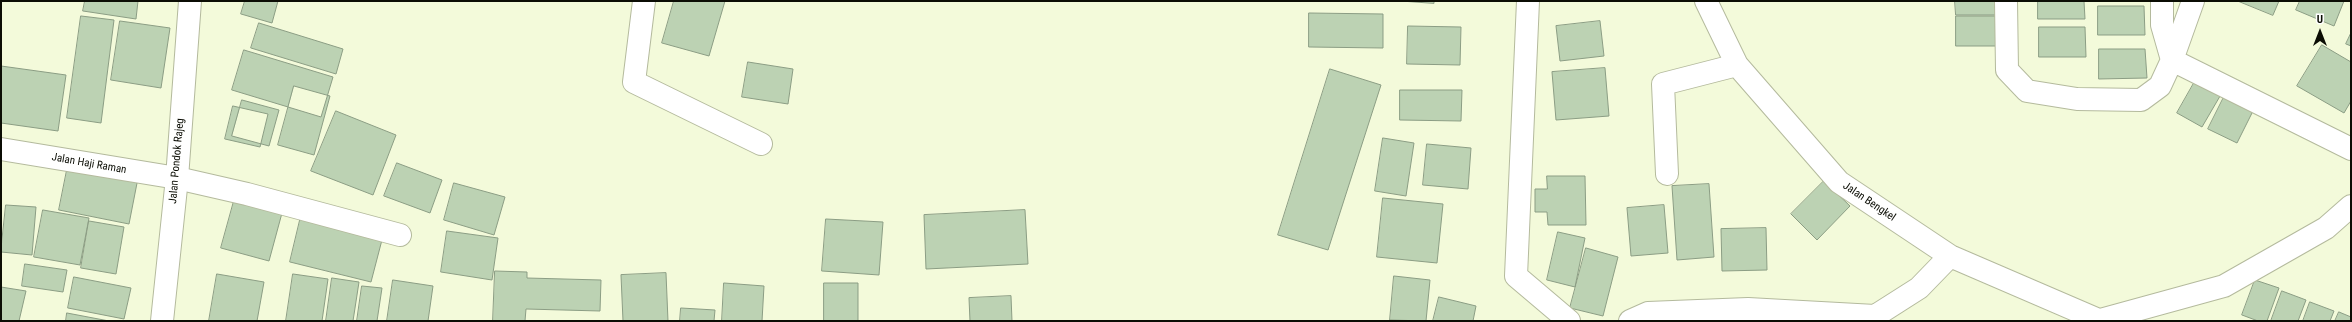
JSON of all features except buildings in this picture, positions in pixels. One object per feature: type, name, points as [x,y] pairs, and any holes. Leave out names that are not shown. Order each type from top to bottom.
[{"type":"street","name":"Jalan Pondok Rajeg","points":[[162,321],[177,178],[190,1]]},
{"type":"street","points":[[644,1],[634,82],[761,144]]},
{"type":"street","points":[[1528,1],[1516,276],[1569,321]]},
{"type":"street","name":"Jalan Bengkel","points":[[1706,1],[1737,65],[1839,182],[1950,256],[2101,321]]},
{"type":"street","points":[[2006,1],[2007,70],[2027,91],[2077,99],[2141,100],[2160,86],[2172,60],[2194,1]]},
{"type":"street","points":[[2162,1],[2162,25],[2172,60],[2351,149]]},
{"type":"street","points":[[1667,174],[1663,84],[1737,65]]},
{"type":"street","name":"Jalan Haji Raman","points":[[1,149],[177,178],[306,208],[400,235]]},
{"type":"street","points":[[2101,321],[2224,286],[2326,228],[2351,206]]},
{"type":"street","points":[[1630,321],[1648,313],[1748,309],[1875,316],[1919,288],[1950,256]]}]
